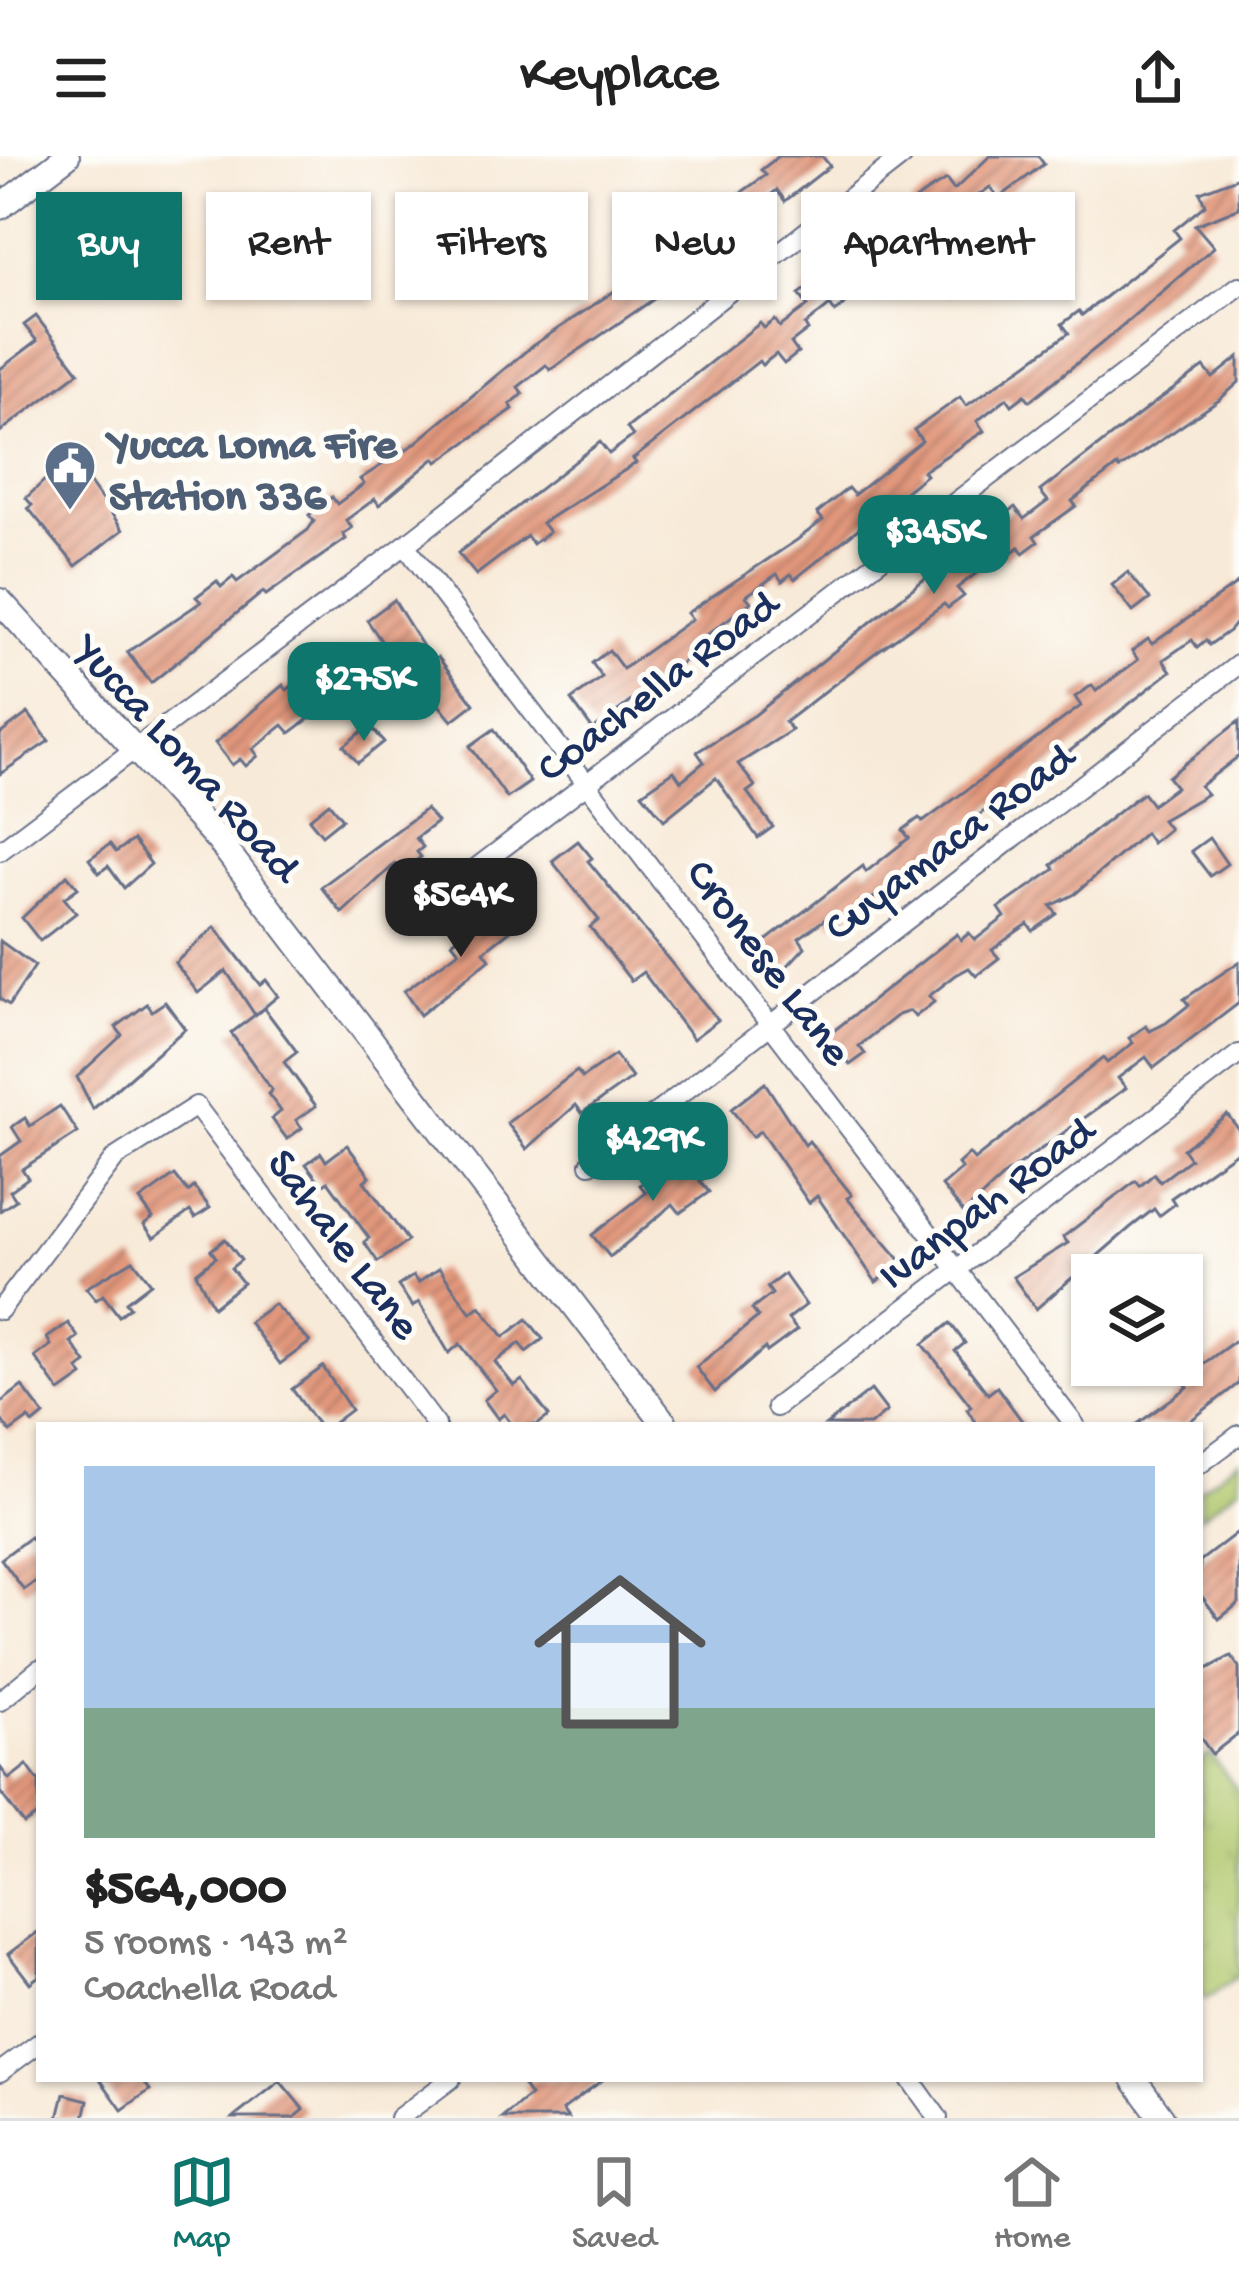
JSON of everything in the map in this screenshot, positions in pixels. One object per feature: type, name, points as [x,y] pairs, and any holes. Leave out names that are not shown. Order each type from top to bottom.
[{"type":"main road","points":[[0,207],[67,156]]},
{"type":"main road","name":"Yucca Loma Road","points":[[0,601],[219,841],[665,1422]]},
{"type":"main road","points":[[1136,2082],[1162,2118]]},
{"type":"street","points":[[0,851],[405,544],[889,160]]},
{"type":"street","name":"Coachella Road","points":[[404,923],[1239,286]]},
{"type":"street","name":"Cronese Lane","points":[[405,544],[1073,1422]]},
{"type":"street","name":"Cuyamaca Road","points":[[590,1164],[1239,664]]},
{"type":"street","name":"Ivanpah Road","points":[[776,1407],[1239,1054]]},
{"type":"street","name":"Sahale Lane","points":[[0,1310],[115,1158],[196,1106],[434,1422]]},
{"type":"street","points":[[1203,1462],[1239,1435]]},
{"type":"street","points":[[0,1701],[36,1671]]},
{"type":"street","points":[[0,2072],[36,2045]]},
{"type":"street","points":[[399,2118],[447,2082]]},
{"type":"street","points":[[912,2082],[938,2118]]},
{"type":"green space","points":[[1239,1459],[1239,1487],[1203,1515],[1203,1487]]},
{"type":"green space","points":[[1210,1754],[1239,1792],[1239,1975],[1206,2000],[1203,1996],[1203,1760]]},
{"type":"building","points":[[779,156],[822,156],[830,166],[785,201],[777,190],[742,192],[766,175],[761,170]]},
{"type":"building","points":[[990,156],[1038,156],[1044,164],[1007,192],[994,192],[990,187],[983,192],[926,192],[946,180],[954,190]]},
{"type":"building","points":[[1239,177],[1239,208],[1195,225],[1214,247],[1102,343],[1030,401],[1025,395],[1012,405],[1007,398],[977,421],[984,431],[923,471],[926,475],[795,579],[791,574],[782,581],[777,574],[746,596],[751,602],[692,646],[697,651],[593,730],[571,700],[602,677],[592,663],[609,650],[623,669],[692,619],[687,613],[823,520],[817,513],[848,488],[854,495],[922,441],[914,430],[960,397],[966,406],[1069,333],[1062,324],[1079,311],[1082,315],[1180,238],[1174,230],[1205,205],[1200,192]]},
{"type":"building","points":[[612,293],[612,300],[652,300],[550,370],[546,365],[518,387],[523,394],[510,404],[513,409],[438,462],[435,458],[379,505],[375,499],[346,520],[352,528],[343,534],[346,539],[266,595],[263,592],[151,683],[127,652],[201,602],[196,597],[217,581],[221,587],[233,577],[237,582],[308,530],[314,521],[309,515],[332,497],[337,504],[364,484],[360,479],[413,445],[532,346]]},
{"type":"building","points":[[804,300],[848,302],[835,312],[830,305],[805,325],[808,330],[791,343],[798,353],[784,364],[776,354],[762,365],[759,361],[633,459],[636,463],[542,523],[549,532],[533,544],[527,536],[476,575],[458,553],[600,442],[609,454],[633,436],[627,428],[760,323],[764,328],[775,320],[780,327],[808,306]]},
{"type":"building","points":[[36,316],[79,372],[0,432],[0,369],[37,341],[24,325]]},
{"type":"building","points":[[1239,357],[1239,382],[1218,401],[1119,469],[1117,466],[1072,501],[1076,506],[1034,536],[1038,542],[1023,553],[1019,547],[1003,559],[1000,555],[957,588],[964,596],[948,608],[944,604],[875,653],[785,722],[792,730],[738,764],[755,786],[747,792],[773,827],[758,838],[716,778],[664,820],[642,793],[674,771],[681,781],[704,762],[697,752],[755,715],[1015,507],[1024,519],[1048,501],[1040,491],[1157,401],[1204,367],[1213,378]]},
{"type":"building","name":"Yucca Loma Fire Station 336","points":[[66,460],[71,466],[75,462],[123,530],[76,566],[28,508],[32,505],[26,498]]},
{"type":"building","points":[[1128,572],[1150,599],[1133,612],[1112,585]]},
{"type":"building","points":[[1239,582],[1239,619],[1229,631],[1209,645],[1206,640],[1197,647],[1192,640],[1163,660],[1171,671],[1056,762],[994,803],[895,884],[833,924],[828,917],[799,938],[805,947],[780,974],[759,946],[863,866],[866,872],[909,838],[903,830],[919,818],[923,822],[1081,706],[1075,697],[1092,685],[1096,691],[1138,660],[1132,651],[1148,639],[1152,644]]},
{"type":"building","points":[[394,600],[432,661],[438,657],[474,704],[452,721],[427,690],[419,696],[367,620]]},
{"type":"building","points":[[320,676],[331,691],[313,705],[318,712],[290,733],[283,725],[253,749],[258,756],[246,766],[240,759],[232,765],[215,743],[283,685],[287,690],[297,682],[303,689]]},
{"type":"building","points":[[28,713],[49,741],[0,774],[0,734]]},
{"type":"building","points":[[1239,721],[1239,756],[1200,786],[1207,794],[1162,820],[1169,829],[1152,843],[1145,833],[1075,894],[1051,906],[1057,914],[1033,931],[1028,924],[992,950],[999,958],[976,976],[969,968],[929,996],[934,1002],[915,1017],[910,1011],[898,1015],[859,1046],[865,1054],[850,1065],[827,1036],[957,934],[961,940],[969,933],[975,940],[1005,917],[999,908],[1055,869],[1052,865],[1143,793],[1152,805],[1176,787],[1168,777]]},
{"type":"building","points":[[370,725],[384,742],[358,763],[344,746]]},
{"type":"building","points":[[494,729],[530,782],[507,798],[470,746]]},
{"type":"building","points":[[329,803],[342,819],[322,835],[309,819]]},
{"type":"building","points":[[426,809],[437,822],[416,838],[423,847],[417,852],[421,857],[401,872],[395,864],[342,913],[321,887]]},
{"type":"building","points":[[1209,838],[1227,864],[1210,876],[1191,851]]},
{"type":"building","points":[[133,840],[151,864],[124,888],[108,866],[99,873],[89,859],[110,844],[116,852]]},
{"type":"building","points":[[578,841],[592,858],[588,861],[718,1020],[693,1039],[643,972],[631,981],[590,927],[599,920],[552,861]]},
{"type":"building","points":[[67,875],[78,888],[64,898],[76,913],[40,941],[22,918]]},
{"type":"building","points":[[499,905],[516,926],[484,951],[490,959],[420,1015],[404,991],[459,951],[452,942]]},
{"type":"building","points":[[215,927],[260,985],[266,980],[278,996],[255,1015],[226,971],[198,993],[175,963]]},
{"type":"building","points":[[0,941],[35,966],[9,1005],[0,999]]},
{"type":"building","points":[[1239,962],[1239,1003],[1154,1068],[1146,1057],[1118,1078],[1126,1088],[1005,1175],[964,1213],[942,1186],[962,1169],[958,1164],[969,1154],[974,1160],[1103,1058],[1107,1063],[1146,1026],[1150,1031],[1166,1023],[1189,1005],[1184,999]]},
{"type":"building","points":[[165,1002],[185,1029],[93,1109],[77,1077],[122,1035],[116,1027],[147,1004],[152,1011]]},
{"type":"building","points":[[264,1008],[297,1052],[284,1062],[316,1106],[296,1120],[302,1128],[287,1139],[272,1119],[281,1111],[268,1094],[272,1090],[231,1033]]},
{"type":"building","points":[[615,1055],[632,1078],[582,1113],[576,1105],[527,1149],[507,1123],[577,1071],[582,1078]]},
{"type":"building","points":[[765,1083],[805,1145],[809,1141],[852,1195],[847,1198],[902,1262],[876,1282],[817,1196],[809,1203],[760,1131],[752,1137],[731,1109]]},
{"type":"building","points":[[60,1106],[78,1133],[22,1169],[28,1178],[10,1191],[16,1200],[0,1211],[0,1156],[21,1141],[12,1127],[25,1118],[30,1126]]},
{"type":"building","points":[[1227,1114],[1239,1130],[1239,1150],[1171,1198],[1175,1204],[1159,1216],[1154,1209],[1100,1254],[1071,1254],[1071,1279],[1036,1309],[1013,1277],[1068,1243],[1063,1237],[1136,1181],[1140,1186],[1154,1174],[1160,1182],[1190,1159],[1183,1149]]},
{"type":"building","points":[[347,1145],[370,1176],[364,1181],[408,1241],[378,1262],[364,1242],[369,1238],[328,1181],[322,1185],[306,1164],[321,1153],[326,1161]]},
{"type":"building","points":[[673,1160],[682,1173],[696,1162],[707,1176],[700,1181],[709,1192],[680,1213],[673,1204],[610,1257],[592,1235],[646,1193],[640,1185]]},
{"type":"building","points":[[175,1175],[188,1192],[194,1187],[210,1208],[195,1218],[190,1211],[154,1238],[144,1225],[153,1218],[140,1200]]},
{"type":"building","points":[[225,1239],[241,1260],[231,1268],[243,1283],[213,1307],[196,1273],[216,1257],[211,1250]]},
{"type":"building","points":[[133,1260],[151,1283],[126,1302],[130,1307],[119,1316],[103,1295],[96,1300],[86,1288]]},
{"type":"building","points":[[439,1268],[471,1313],[480,1306],[504,1337],[527,1319],[543,1339],[526,1352],[520,1343],[495,1362],[514,1386],[522,1380],[549,1416],[541,1422],[510,1422],[504,1414],[498,1419],[484,1400],[496,1390],[460,1344],[449,1353],[419,1302],[413,1307],[398,1286],[413,1276],[418,1283]]},
{"type":"building","points":[[784,1274],[806,1305],[788,1319],[797,1330],[767,1352],[765,1348],[715,1392],[696,1367],[758,1317],[752,1309],[772,1294],[767,1287]]},
{"type":"building","points":[[274,1304],[310,1342],[280,1364],[249,1322]]},
{"type":"building","points":[[68,1323],[78,1337],[71,1342],[86,1363],[78,1369],[83,1376],[60,1392],[35,1357],[51,1345],[47,1338]]},
{"type":"building","points":[[950,1323],[965,1343],[955,1351],[988,1394],[997,1387],[1023,1422],[976,1422],[967,1409],[971,1406],[923,1344]]},
{"type":"building","points":[[1239,1338],[1239,1383],[1189,1422],[1140,1422],[1188,1387],[1203,1386],[1203,1364]]},
{"type":"building","points":[[323,1367],[351,1410],[335,1422],[316,1422],[292,1389]]},
{"type":"building","points":[[22,1386],[44,1415],[33,1424],[29,1418],[10,1432],[0,1418],[0,1403]]},
{"type":"building","points":[[871,1390],[887,1411],[874,1422],[830,1422]]},
{"type":"building","points":[[1239,1531],[1239,1603],[1219,1619],[1203,1598],[1203,1559]]},
{"type":"building","points":[[30,1537],[36,1545],[36,1581],[24,1590],[1,1559]]},
{"type":"building","points":[[1231,1656],[1239,1667],[1239,1733],[1212,1754],[1203,1741],[1203,1671]]},
{"type":"building","points":[[27,1765],[36,1778],[36,1816],[24,1824],[0,1792],[0,1767],[9,1779]]},
{"type":"building","points":[[36,1933],[36,1978],[30,1983],[8,1954]]},
{"type":"building","points":[[102,2082],[144,2082],[150,2090],[122,2110]]},
{"type":"building","points":[[279,2082],[304,2110],[294,2118],[233,2118]]},
{"type":"building","points":[[529,2082],[600,2082],[562,2110],[568,2118],[502,2118],[530,2096],[523,2086]]},
{"type":"building","points":[[64,2094],[88,2100],[84,2118],[58,2118]]},
{"type":"place","name":"Yucca Loma Fire Station 336","points":[[70,512]]}]
